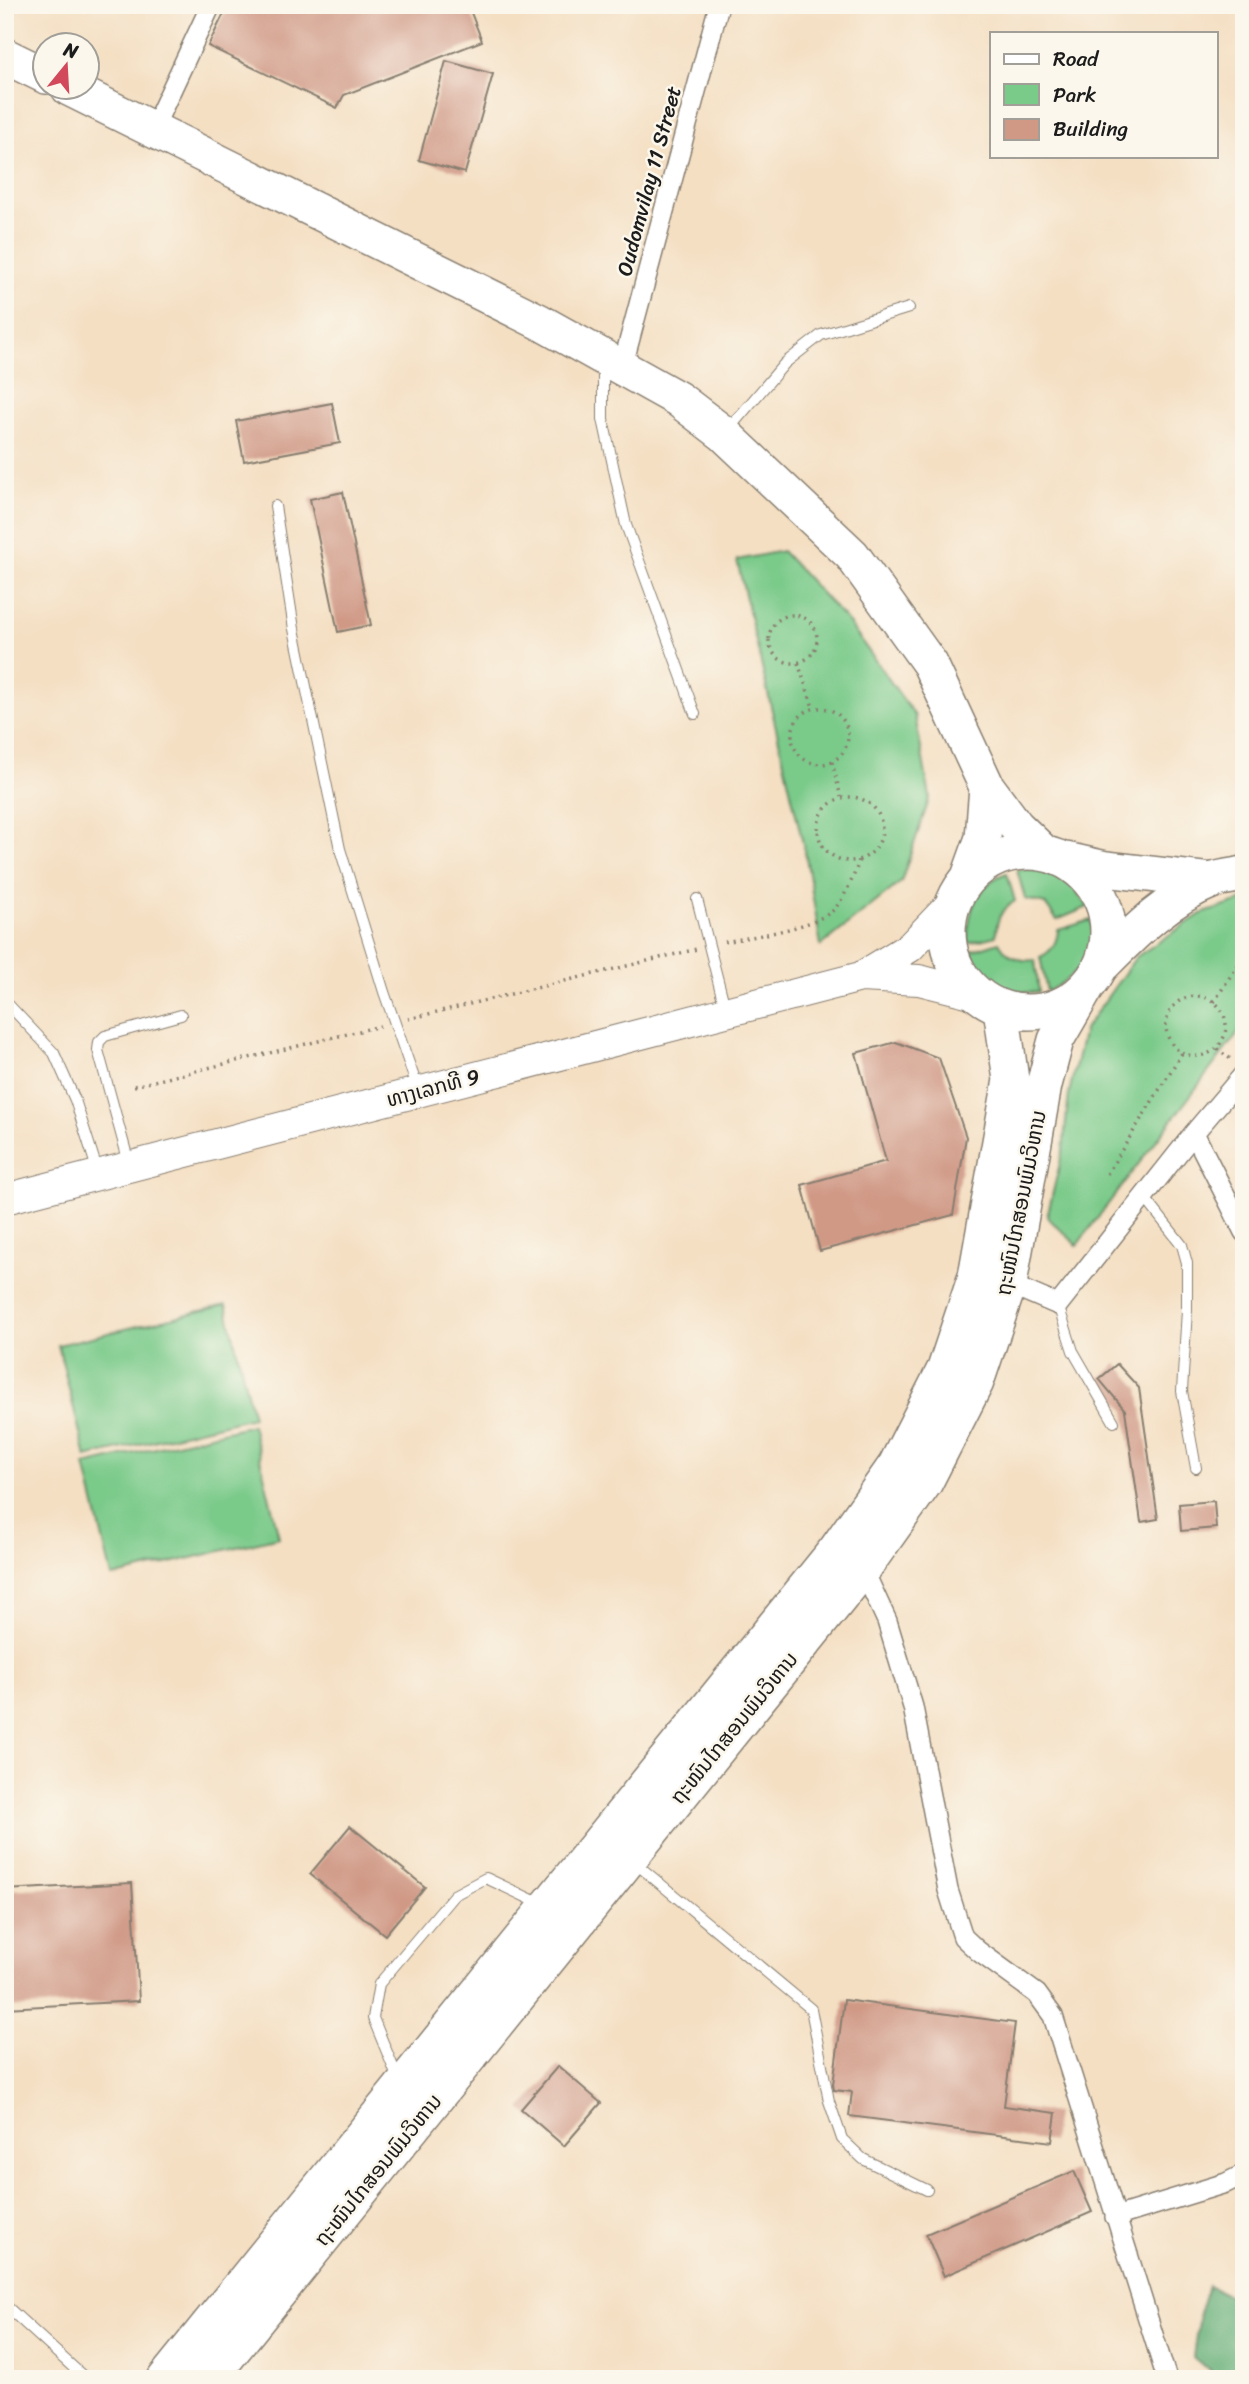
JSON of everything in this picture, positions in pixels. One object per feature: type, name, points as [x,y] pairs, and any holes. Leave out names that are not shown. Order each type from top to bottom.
[{"type":"highway","points":[[5,56],[32,69]]},
{"type":"highway","points":[[98,102],[540,322],[678,399],[724,434],[852,555],[930,664],[987,787],[1016,826],[1053,856],[1083,873],[1099,893],[1107,916],[1108,942],[1094,977]]},
{"type":"highway","points":[[987,787],[983,838],[948,926],[950,952],[961,976],[990,1001],[1023,1012],[1046,1010],[1068,1002],[1136,931],[1167,906],[1228,877]]},
{"type":"highway","points":[[961,889],[991,861],[1016,852],[1053,856],[1106,869],[1228,877]]},
{"type":"highway","name":"ຖະໜົນໄກສອນພົມວິຫານ","points":[[209,2379],[561,1914],[850,1560],[925,1482],[975,1381],[1009,1284],[1044,1085],[1056,1040],[1094,977]]},
{"type":"highway","name":"ຖະໜົນໄກສອນພົມວິຫານ","points":[[165,2379],[401,2088],[561,1914],[628,1858],[850,1560],[945,1368],[976,1276],[1011,1080],[990,1001]]},
{"type":"main road","name":"ທາງເລກທີ 9","points":[[5,1199],[861,977],[910,947],[961,889]]},
{"type":"main road","name":"ທາງເລກທີ 9","points":[[861,977],[919,980],[990,1001]]},
{"type":"street","points":[[153,129],[211,5]]},
{"type":"street","name":"Oudomvilay 11 Street","points":[[613,362],[719,5]]},
{"type":"street","points":[[1009,1284],[1058,1306],[1194,1133],[1244,1074]]},
{"type":"street","points":[[1194,1133],[1244,1232]]},
{"type":"street","points":[[850,1560],[887,1621],[912,1707],[948,1890],[963,1937],[1037,1994],[1053,2016],[1167,2379]]},
{"type":"street","points":[[1115,2217],[1226,2183],[1244,2174]]},
{"type":"lane","points":[[724,434],[785,363],[821,335],[909,308]]},
{"type":"lane","points":[[613,362],[603,419],[626,525],[695,714]]},
{"type":"lane","points":[[275,506],[294,629],[340,849],[419,1092]]},
{"type":"lane","points":[[697,899],[726,1012]]},
{"type":"lane","points":[[5,1001],[54,1053],[75,1100],[99,1175]]},
{"type":"lane","points":[[130,1167],[98,1050],[99,1042],[105,1036],[181,1015]]},
{"type":"lane","points":[[1144,1198],[1182,1245],[1187,1263],[1182,1391],[1196,1468]]},
{"type":"lane","points":[[1058,1306],[1073,1350],[1114,1422]]},
{"type":"lane","points":[[628,1858],[811,2009],[829,2101],[842,2138],[863,2160],[927,2190]]},
{"type":"lane","points":[[401,2088],[373,2018],[379,1984],[454,1895],[486,1878],[561,1914]]},
{"type":"lane","points":[[5,2305],[86,2379]]},
{"type":"path","points":[[789,615],[805,618],[816,630],[817,647],[806,660],[798,663],[777,657],[769,644],[771,629],[776,622],[789,615]]},
{"type":"path","points":[[798,663],[814,708]]},
{"type":"path","points":[[814,708],[832,710],[846,722],[849,740],[840,757],[832,762],[814,763],[798,753],[793,745],[793,726],[805,712],[814,708]]},
{"type":"path","points":[[832,762],[841,797]]},
{"type":"path","points":[[841,797],[863,799],[879,814],[882,836],[869,855],[859,860],[838,859],[822,846],[818,837],[819,817],[824,808],[841,797]]},
{"type":"path","points":[[134,1086],[811,922],[833,911],[856,873],[859,860]]},
{"type":"path","points":[[1214,1002],[1244,955]]},
{"type":"path","points":[[1190,996],[1200,996],[1214,1002],[1226,1019],[1225,1038],[1217,1049],[1208,1055],[1198,1057],[1182,1053],[1173,1046],[1167,1034],[1168,1014],[1174,1005],[1190,996]]},
{"type":"path","points":[[1107,1174],[1182,1053]]},
{"type":"green space","points":[[782,551],[847,621],[915,716],[930,797],[901,882],[821,946],[806,857],[737,560]]},
{"type":"green space","points":[[1017,870],[1042,871],[1060,877],[1075,889],[1088,907],[1057,920],[1045,904],[1025,899]]},
{"type":"green space","points":[[1007,873],[1015,901],[1000,916],[996,936],[968,943],[969,921],[981,892],[996,878]]},
{"type":"green space","points":[[1244,900],[1244,1025],[1077,1245],[1047,1217],[1063,1150],[1069,1093],[1084,1030],[1136,957],[1201,914]]},
{"type":"green space","points":[[1091,920],[1091,944],[1082,964],[1066,980],[1047,992],[1040,957],[1053,946],[1058,930]]},
{"type":"green space","points":[[999,942],[1014,957],[1035,960],[1039,992],[1006,988],[981,970],[971,951]]},
{"type":"green space","points":[[226,1305],[253,1417],[86,1457],[58,1345]]},
{"type":"green space","points":[[252,1425],[279,1537],[112,1577],[85,1465]]},
{"type":"green space","points":[[1208,2286],[1244,2303],[1244,2379],[1219,2379],[1193,2357],[1199,2314]]},
{"type":"building","points":[[228,5],[468,5],[482,41],[344,95],[337,108],[208,46]]},
{"type":"building","points":[[446,61],[493,74],[465,173],[419,160]]},
{"type":"building","points":[[332,403],[340,443],[244,461],[236,421]]},
{"type":"building","points":[[343,492],[371,625],[338,632],[310,499]]},
{"type":"building","points":[[896,1042],[939,1058],[966,1137],[953,1215],[820,1251],[802,1185],[886,1161],[856,1053]]},
{"type":"building","points":[[1117,1364],[1139,1388],[1158,1519],[1141,1522],[1125,1410],[1099,1379]]},
{"type":"building","points":[[1214,1501],[1216,1528],[1181,1531],[1179,1504]]},
{"type":"building","points":[[350,1826],[425,1887],[385,1935],[310,1874]]},
{"type":"building","points":[[132,1883],[139,2001],[5,2008],[5,1890]]},
{"type":"building","points":[[844,2000],[1015,2023],[1004,2106],[1056,2113],[1052,2142],[849,2116],[852,2092],[834,2090],[833,2084]]},
{"type":"building","points":[[558,2066],[601,2103],[564,2146],[521,2109]]},
{"type":"building","points":[[1074,2171],[1092,2212],[944,2276],[926,2234]]}]
